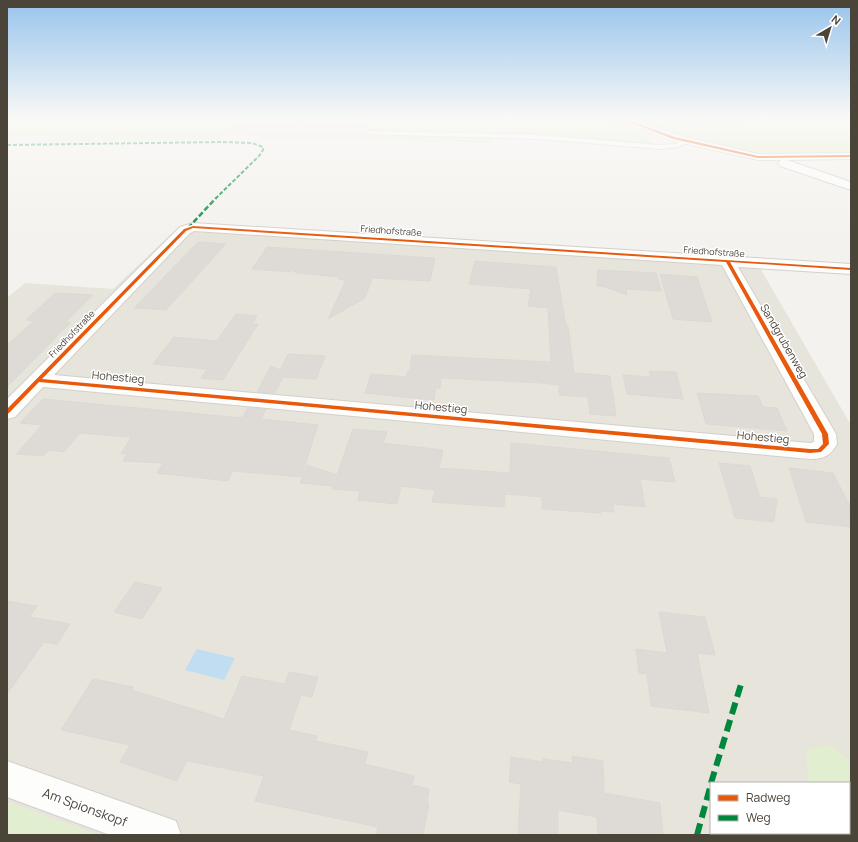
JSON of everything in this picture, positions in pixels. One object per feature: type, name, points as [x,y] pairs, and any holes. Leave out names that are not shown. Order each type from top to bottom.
[{"type":"street","points":[[766,159],[851,186]]},
{"type":"street","name":"Friedhofstraße","points":[[7,412],[185,230],[193,226],[851,269]]},
{"type":"street","name":"Sandgrubenweg","points":[[727,261],[824,432]]},
{"type":"street","name":"Hohestieg","points":[[38,380],[814,452],[819,451],[825,446],[826,438],[824,432]]},
{"type":"street","name":"Am Spionskopf","points":[[7,779],[162,835]]},
{"type":"shaded area","points":[[189,229],[720,263],[760,268],[851,425],[851,835],[97,835],[7,802],[7,298],[25,283],[113,289],[171,234]]},
{"type":"green space","points":[[830,745],[851,762],[851,812],[850,782],[808,782],[806,750]]},
{"type":"green space","points":[[7,802],[97,835],[7,835]]},
{"type":"water","points":[[197,649],[235,658],[224,680],[185,670]]},
{"type":"building","points":[[198,242],[226,244],[166,310],[134,308]]},
{"type":"building","points":[[267,247],[435,259],[430,281],[372,278],[365,298],[328,319],[346,280],[338,279],[340,277],[297,273],[292,270],[290,272],[252,269]]},
{"type":"building","points":[[475,261],[556,267],[566,326],[568,326],[574,373],[610,376],[616,416],[590,414],[588,397],[559,395],[559,385],[541,383],[441,378],[440,388],[436,388],[434,400],[365,393],[371,374],[406,377],[408,370],[410,371],[412,355],[551,362],[548,308],[528,306],[531,289],[469,284]]},
{"type":"building","points":[[598,270],[656,273],[661,291],[626,289],[627,295],[605,287],[597,286]]},
{"type":"building","points":[[660,274],[697,277],[712,322],[673,319]]},
{"type":"building","points":[[55,293],[93,295],[65,323],[70,323],[7,387],[7,345],[34,321],[26,320]]},
{"type":"building","points":[[236,314],[257,316],[252,324],[258,324],[223,380],[201,378],[207,369],[153,364],[174,337],[217,341]]},
{"type":"building","points":[[288,354],[325,356],[316,379],[283,377],[275,393],[257,392],[271,366],[280,370]]},
{"type":"building","points":[[649,371],[676,372],[683,399],[627,394],[623,375],[651,377]]},
{"type":"building","points":[[697,393],[758,396],[763,407],[777,408],[787,431],[706,424]]},
{"type":"building","points":[[43,399],[242,418],[248,408],[266,409],[261,419],[318,425],[301,477],[233,471],[228,481],[157,473],[163,463],[123,461],[127,454],[121,454],[131,437],[80,433],[64,452],[49,450],[43,456],[16,454],[42,425],[20,423]]},
{"type":"building","points":[[353,429],[387,432],[383,443],[443,450],[439,468],[510,473],[511,443],[669,458],[675,482],[640,479],[645,507],[613,504],[614,512],[600,511],[601,513],[542,509],[542,497],[505,494],[504,507],[432,502],[435,490],[401,486],[397,504],[358,500],[360,491],[332,489],[333,486],[300,483],[307,465],[337,475]]},
{"type":"building","points":[[719,463],[750,466],[760,497],[777,499],[774,522],[735,518]]},
{"type":"building","points":[[789,468],[833,473],[851,508],[851,527],[806,522]]},
{"type":"building","points":[[135,582],[162,588],[142,619],[114,612]]},
{"type":"building","points":[[7,601],[37,606],[29,617],[70,624],[57,644],[44,642],[7,694]]},
{"type":"building","points":[[659,612],[705,617],[715,655],[697,653],[709,713],[651,706],[647,674],[639,673],[636,649],[667,653]]},
{"type":"building","points":[[289,672],[318,677],[312,697],[301,695],[289,730],[317,736],[315,741],[368,752],[365,764],[414,776],[412,785],[429,789],[427,803],[429,803],[423,835],[376,835],[378,827],[255,801],[264,776],[187,761],[177,781],[120,762],[130,745],[61,730],[93,679],[133,687],[132,690],[224,719],[242,676],[285,684]]},
{"type":"building","points":[[572,756],[603,761],[604,793],[660,803],[663,835],[598,835],[597,817],[558,810],[558,835],[518,835],[521,784],[509,782],[511,757],[543,762],[543,759],[573,763]]},
{"type":"marked path","points":[[188,228],[194,220],[256,159]]},
{"type":"marked path","points":[[711,782],[742,681]]},
{"type":"marked path","points":[[697,835],[710,788]]},
{"type":"cycle path","points":[[7,412],[185,230],[193,227],[851,269]]},
{"type":"cycle path","points":[[38,380],[819,451],[826,444],[825,434],[727,261]]}]
